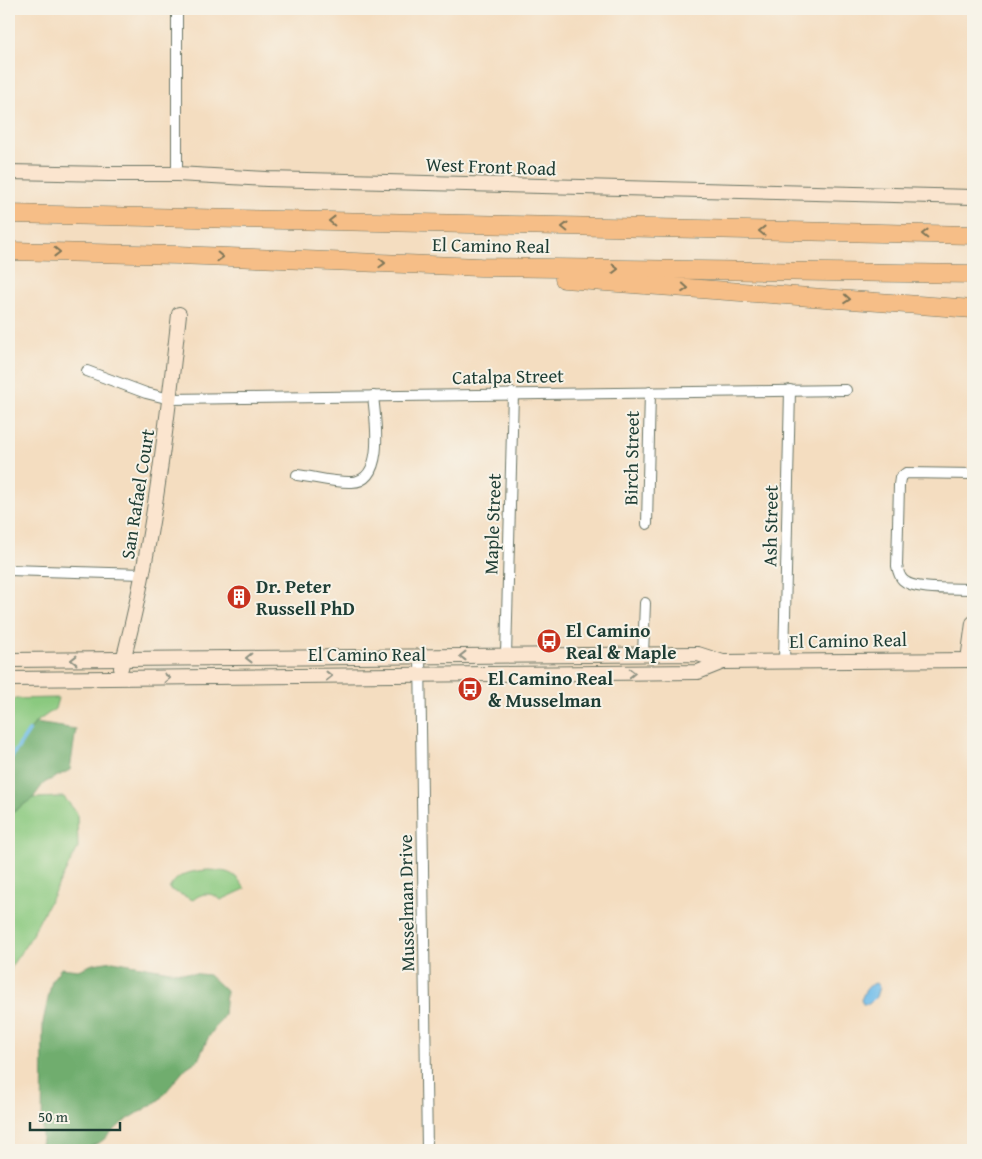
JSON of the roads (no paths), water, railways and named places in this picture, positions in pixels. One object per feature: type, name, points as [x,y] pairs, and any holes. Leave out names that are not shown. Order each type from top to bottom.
[{"type":"highway","name":"El Camino Real","points":[[9,214],[973,235]]},
{"type":"highway","name":"El Camino Real","points":[[9,251],[177,255],[480,267],[973,274]]},
{"type":"highway","points":[[480,267],[538,277],[973,309]]},
{"type":"main road","name":"West Front Road","points":[[9,172],[177,174],[287,179],[973,197]]},
{"type":"main road","name":"San Rafael Court","points":[[118,678],[130,637],[160,477],[179,314]]},
{"type":"main road","points":[[971,660],[973,623]]},
{"type":"main road","name":"El Camino Real","points":[[9,660],[698,654],[723,662],[971,660]]},
{"type":"main road","name":"El Camino Real","points":[[9,679],[698,672],[723,662]]},
{"type":"street","points":[[177,9],[177,174]]},
{"type":"street","name":"Catalpa Street","points":[[87,371],[170,399],[846,390]]},
{"type":"street","name":"Ash Street","points":[[784,662],[790,390]]},
{"type":"street","name":"Birch Street","points":[[647,524],[650,392]]},
{"type":"street","name":"Maple Street","points":[[506,655],[513,393]]},
{"type":"street","points":[[297,475],[352,482],[366,475],[375,460],[376,450],[373,396]]},
{"type":"street","points":[[973,474],[911,473],[900,478],[898,485],[897,566],[899,574],[904,581],[913,586],[973,589]]},
{"type":"street","points":[[9,570],[143,574]]},
{"type":"street","points":[[644,655],[645,603]]},
{"type":"street","name":"Musselman Drive","points":[[420,656],[427,1150]]},
{"type":"water","points":[[876,983],[879,987],[876,997],[869,1004],[863,1004],[861,1000],[868,987]]},
{"type":"waterway","points":[[9,761],[29,731]]},
{"type":"place","name":"Dr. Peter Russell PhD","points":[[239,597]]},
{"type":"place","name":"El Camino Real & Maple","points":[[549,641]]},
{"type":"place","name":"El Camino Real & Musselman","points":[[470,689]]}]
